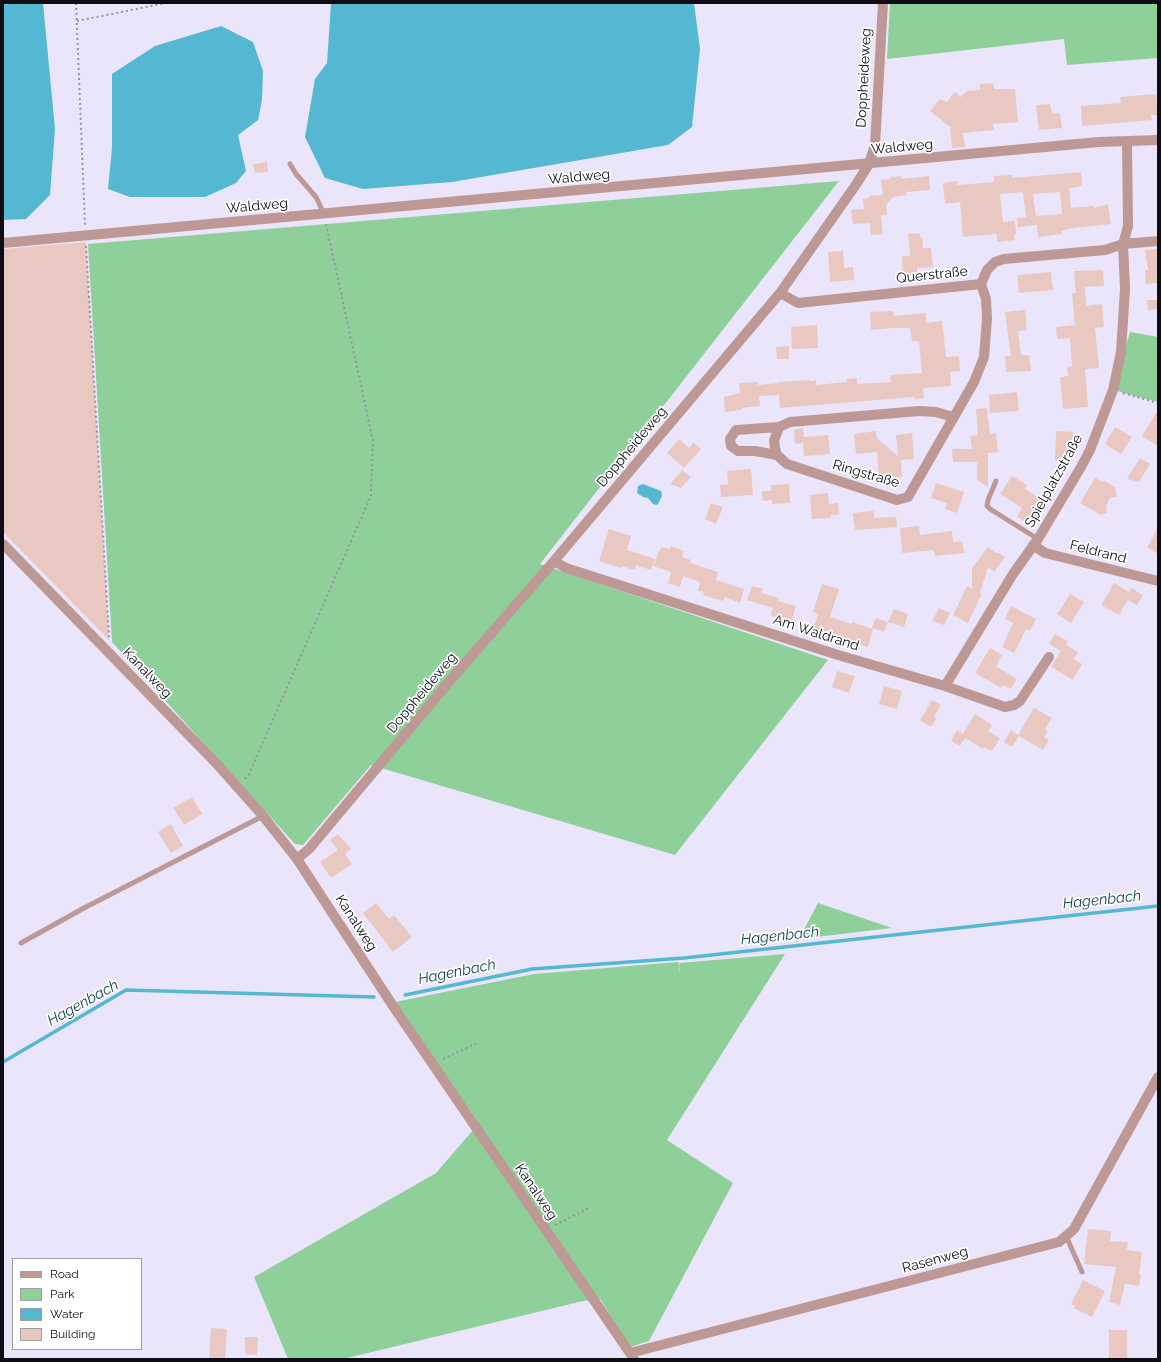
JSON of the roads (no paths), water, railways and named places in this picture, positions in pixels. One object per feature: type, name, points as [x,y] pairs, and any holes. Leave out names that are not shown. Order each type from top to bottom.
[{"type":"street","name":"Doppheideweg","points":[[297,859],[309,849],[448,683],[554,561],[780,293],[856,186],[869,164],[875,145],[883,3]]},
{"type":"street","name":"Waldweg","points":[[3,243],[1099,142],[1158,140]]},
{"type":"street","name":"Spielplatzstraße","points":[[945,686],[1013,574],[1035,542],[1081,467],[1090,450],[1113,390],[1121,352],[1125,289],[1124,244],[1128,226],[1127,142]]},
{"type":"street","points":[[1124,244],[1158,241]]},
{"type":"street","name":"Querstraße","points":[[780,293],[798,303],[982,284],[987,270],[995,262],[1004,259],[1105,250],[1124,244]]},
{"type":"street","name":"Ringstraße","points":[[953,417],[936,412],[919,411],[790,422],[779,427],[736,430],[730,439],[731,446],[738,451],[755,451],[777,456],[787,464],[897,500],[908,497],[974,382],[984,357],[987,318],[986,299],[982,284]]},
{"type":"street","points":[[777,456],[774,441],[779,427]]},
{"type":"street","name":"Feldrand","points":[[1035,542],[1045,553],[1158,581]]},
{"type":"street","name":"Kanalweg","points":[[3,544],[216,764],[263,816],[297,859],[433,1064],[632,1356]]},
{"type":"street","name":"Am Waldrand","points":[[554,561],[566,568],[838,655],[945,686],[1005,707],[1014,705],[1020,701],[1049,657]]},
{"type":"street","name":"Rasenweg","points":[[632,1356],[1059,1242],[1074,1229],[1158,1077]]},
{"type":"lane","points":[[290,164],[296,174],[316,197],[324,214]]},
{"type":"lane","points":[[996,481],[987,506],[1035,542]]},
{"type":"lane","points":[[21,943],[84,908],[263,816]]},
{"type":"lane","points":[[1066,1236],[1082,1272]]},
{"type":"water","points":[[3,3],[43,3],[55,129],[50,195],[26,219],[3,220]]},
{"type":"water","points":[[331,3],[694,3],[700,49],[692,127],[668,145],[452,182],[363,189],[325,178],[305,137],[315,79],[327,63]]},
{"type":"water","points":[[221,26],[253,42],[263,71],[262,100],[258,120],[238,135],[246,171],[236,183],[205,197],[130,197],[108,189],[112,148],[112,74],[155,46]]},
{"type":"water","points":[[643,484],[661,491],[662,496],[658,504],[653,504],[648,498],[637,493],[638,486]]},
{"type":"waterway","name":"Hagenbach","points":[[405,995],[532,969],[684,958],[1158,906]]},
{"type":"waterway","name":"Hagenbach","points":[[3,1062],[126,990],[374,997]]}]
